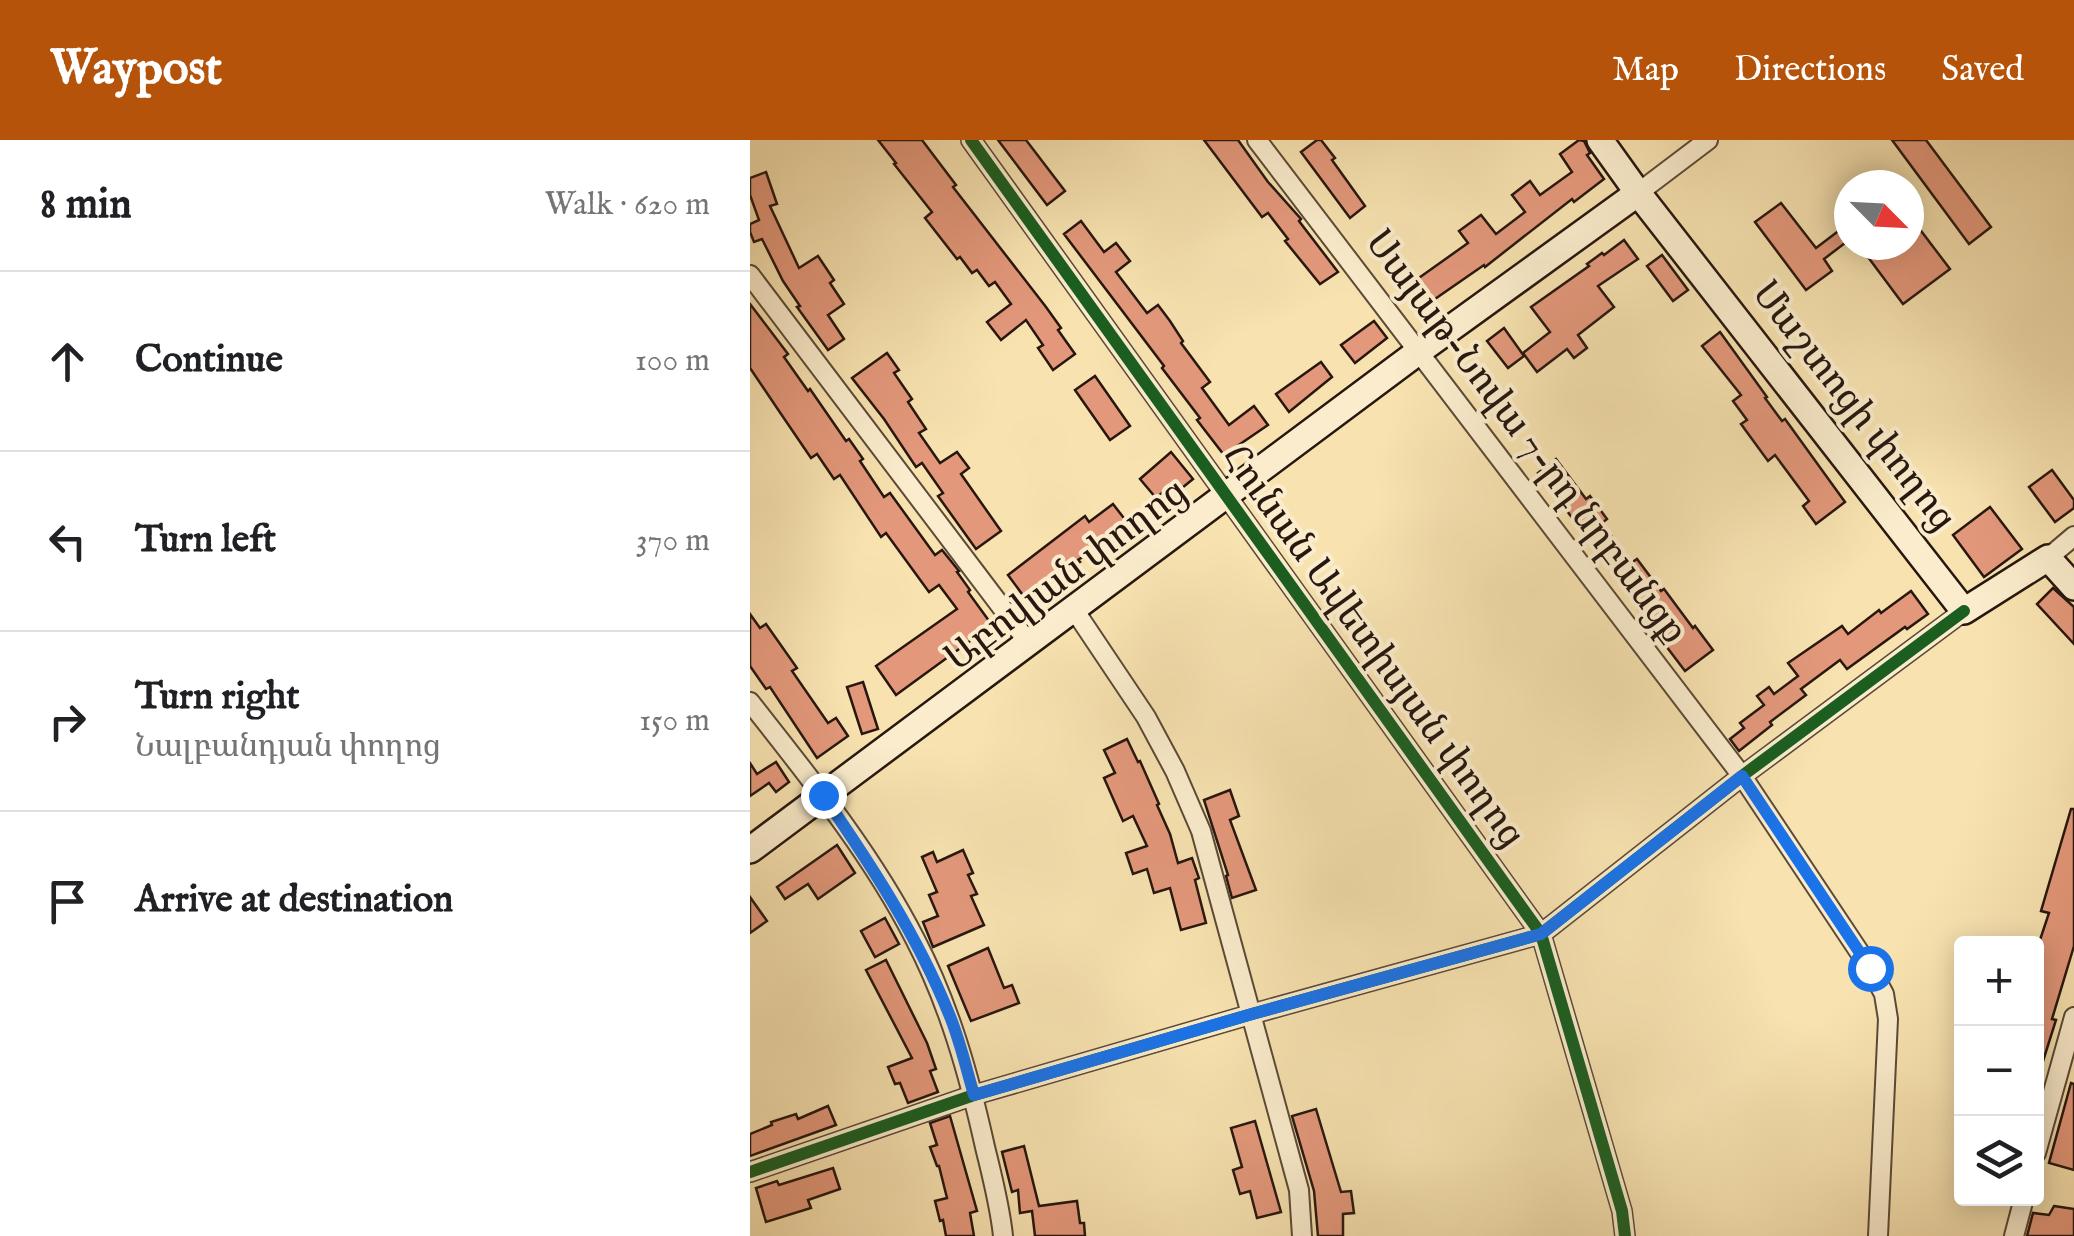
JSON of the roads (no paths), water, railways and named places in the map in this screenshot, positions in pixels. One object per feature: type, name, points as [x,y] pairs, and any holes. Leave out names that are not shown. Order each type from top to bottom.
[{"type":"main road","name":"Մաշտոցի փողոց","points":[[1600,140],[1964,611]]},
{"type":"main road","name":"Աբովյան փողոց","points":[[750,850],[1226,494],[1638,193]]},
{"type":"main road","points":[[1964,611],[2048,558],[2074,587]]},
{"type":"street","name":"Հունան Ավետիսյան փողոց","points":[[971,140],[1541,934],[1626,1236]]},
{"type":"street","name":"Սայաթ-Նովա 7-րդ նրբանցք","points":[[1256,140],[1742,776],[1870,968],[1884,994],[1888,1020],[1878,1236]]},
{"type":"street","name":"Աբովյան փողոց","points":[[1638,193],[1708,140]]},
{"type":"street","points":[[750,275],[1028,642]]},
{"type":"street","points":[[2048,558],[2074,536]]},
{"type":"street","points":[[1073,608],[1146,717],[1201,831],[1299,1190],[1302,1236]]},
{"type":"street","points":[[750,1172],[974,1095],[1541,934],[1742,776],[1964,611]]},
{"type":"street","points":[[750,702],[823,795],[915,938],[950,1017],[974,1095],[1004,1236]]},
{"type":"street","points":[[2044,1125],[2074,1018]]},
{"type":"street","points":[[2014,1236],[2022,1206]]}]
